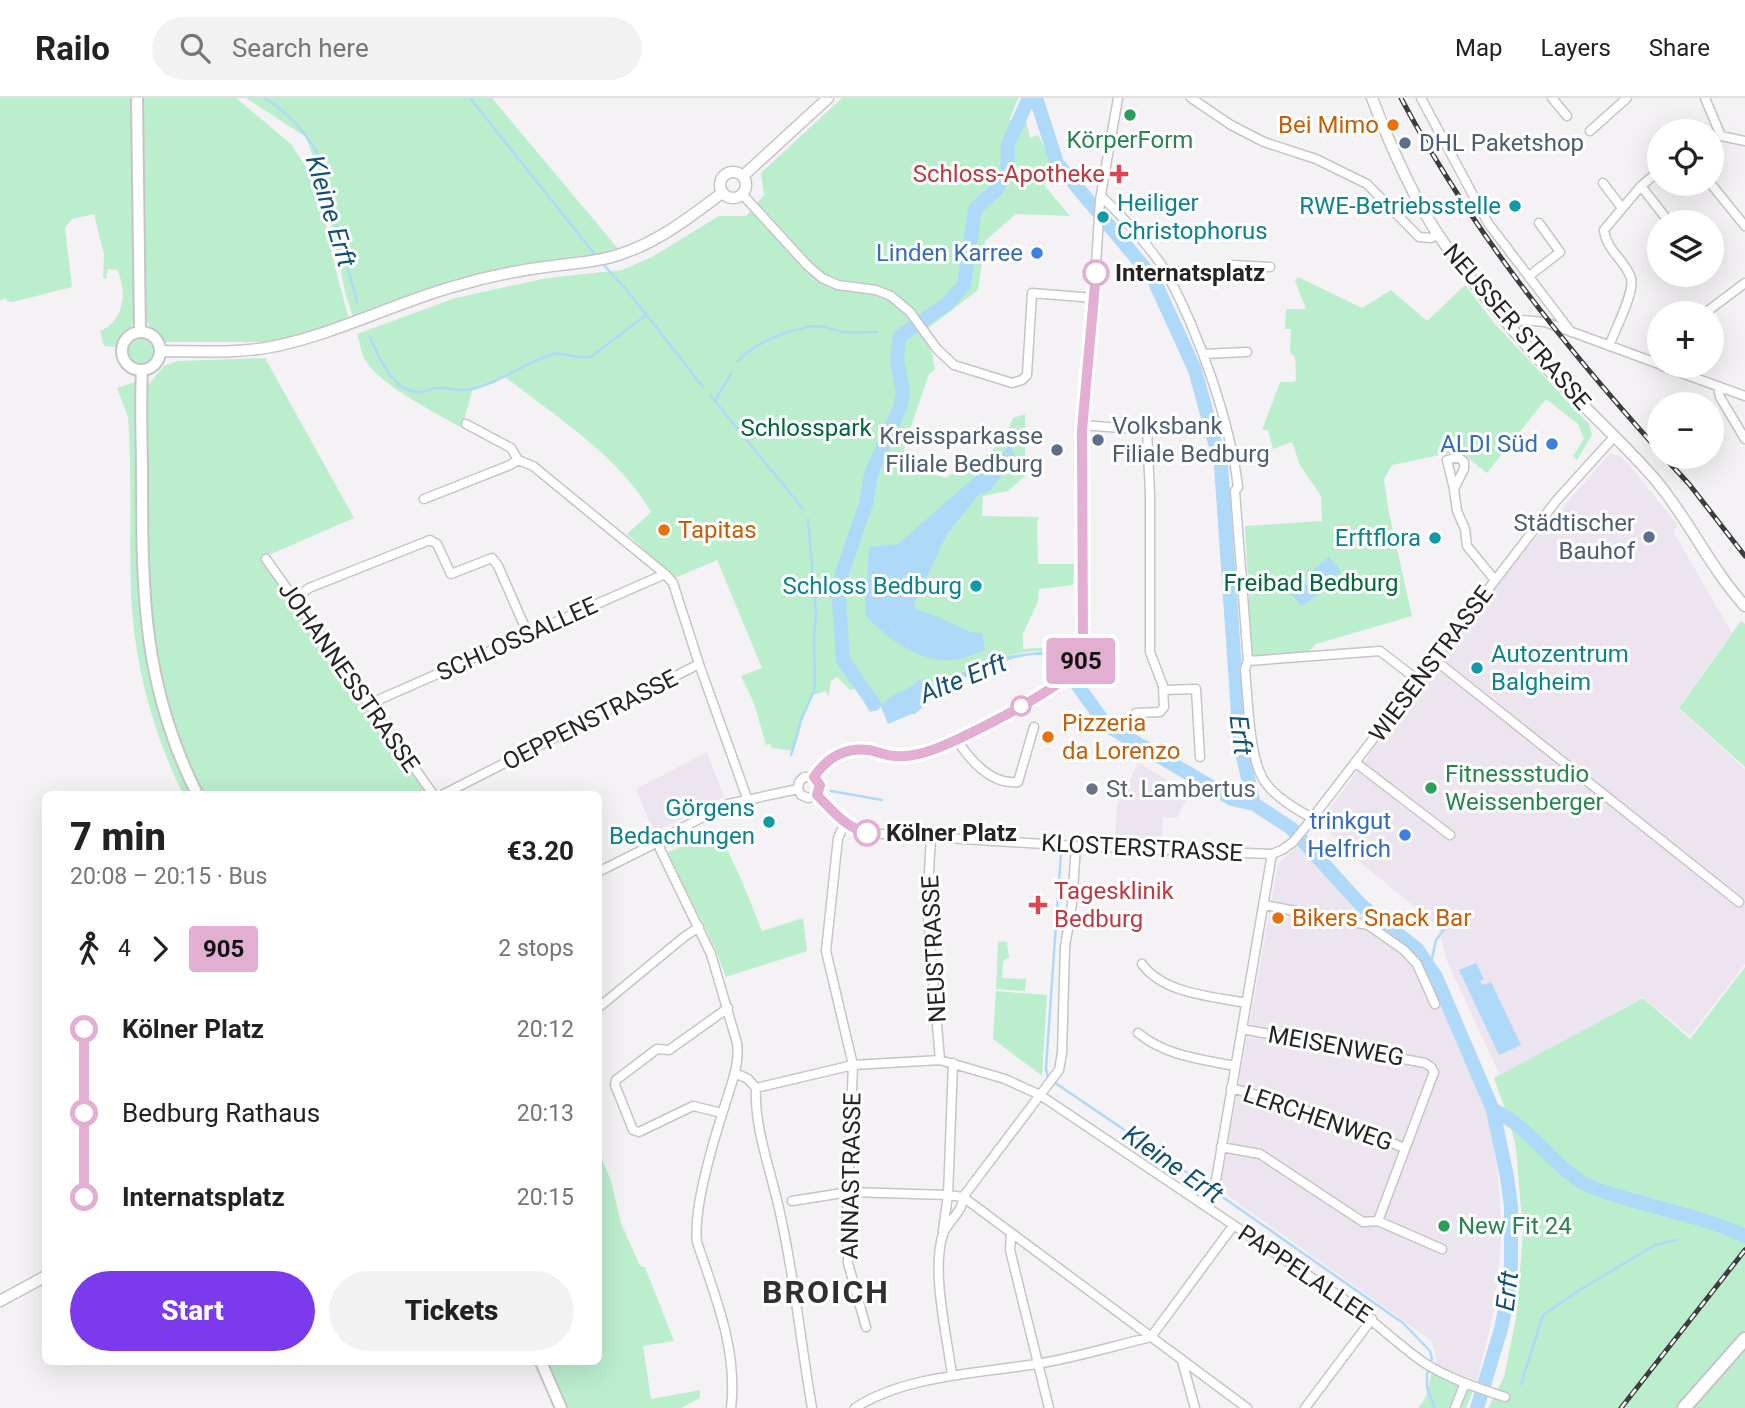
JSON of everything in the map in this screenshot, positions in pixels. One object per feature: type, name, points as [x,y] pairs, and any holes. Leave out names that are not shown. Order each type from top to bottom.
[{"type":"main road","points":[[137,98],[140,332]]},
{"type":"main road","points":[[140,332],[156,339],[160,351],[154,365],[142,370],[129,366],[124,361],[122,349],[129,336],[140,332]]},
{"type":"main road","points":[[142,370],[144,584],[150,653],[169,732],[196,791]]},
{"type":"main road","points":[[1684,1408],[1745,1339]]},
{"type":"main road","points":[[542,1365],[561,1408]]},
{"type":"street","points":[[743,176],[828,98]]},
{"type":"street","points":[[814,777],[825,763],[845,752],[868,750],[890,756],[912,755],[943,747],[1061,682],[1081,662],[1082,425],[1094,298],[1097,230],[1118,98]]},
{"type":"street","points":[[1191,98],[1231,125],[1264,142],[1316,159],[1367,184],[1419,237],[1431,238],[1438,234]]},
{"type":"street","name":"NEUSSER STRASSE","points":[[1372,98],[1405,176],[1438,234],[1511,327],[1667,494],[1713,566],[1745,606]]},
{"type":"street","points":[[1421,98],[1488,223],[1571,332]]},
{"type":"street","points":[[1552,98],[1567,116]]},
{"type":"street","points":[[1590,131],[1627,98]]},
{"type":"street","points":[[1705,98],[1721,136],[1745,141]]},
{"type":"street","points":[[735,172],[743,176],[747,185],[743,195],[735,199],[722,193],[720,183],[726,174],[735,172]]},
{"type":"street","points":[[1609,346],[1632,288],[1631,277],[1605,237],[1604,230],[1647,181]]},
{"type":"street","points":[[1603,183],[1622,208]]},
{"type":"street","points":[[1641,186],[1660,210]]},
{"type":"street","points":[[160,351],[273,347],[312,338],[453,286],[499,275],[594,262],[618,256],[677,227],[722,193]]},
{"type":"street","points":[[743,195],[822,278],[838,285],[876,290],[895,299],[921,325],[945,359],[974,372],[1012,383],[1027,375],[1032,293],[1094,298]]},
{"type":"street","points":[[1721,196],[1745,226]]},
{"type":"street","points":[[1101,198],[1115,210],[1166,272],[1203,354],[1235,460],[1248,661],[1245,669],[1255,758],[1262,779],[1310,822]]},
{"type":"street","points":[[1529,276],[1560,251],[1539,223]]},
{"type":"street","points":[[1166,272],[1223,272],[1233,265],[1270,267]]},
{"type":"street","points":[[1721,301],[1745,283]]},
{"type":"street","points":[[1511,327],[1521,320],[1534,319],[1647,360]]},
{"type":"street","points":[[1203,354],[1247,352]]},
{"type":"street","points":[[1693,378],[1745,396]]},
{"type":"street","points":[[1718,388],[1720,397],[1745,439]]},
{"type":"street","points":[[466,424],[511,448],[517,460],[533,466],[665,573],[673,583],[747,798]]},
{"type":"street","points":[[1082,425],[1147,430],[1150,652],[1164,690],[1164,708],[1160,712],[1136,713]]},
{"type":"street","name":"WIESENSTRASSE","points":[[1272,854],[1293,842],[1310,822],[1564,490],[1614,437]]},
{"type":"street","points":[[424,499],[517,460]]},
{"type":"street","points":[[1454,489],[1467,546],[1494,579]]},
{"type":"street","points":[[295,599],[309,588],[430,540],[437,544],[451,575],[492,558],[528,634]]},
{"type":"street","name":"JOHANNESSTRASSE","points":[[267,559],[431,791]]},
{"type":"street","name":"SCHLOSSALLEE","points":[[369,704],[665,573]]},
{"type":"street","points":[[1248,661],[1380,652],[1419,681]]},
{"type":"street","points":[[1435,660],[1739,902]]},
{"type":"street","name":"OEPPENSTRASSE","points":[[450,791],[699,664]]},
{"type":"street","points":[[1164,690],[1196,689],[1200,757]]},
{"type":"street","points":[[957,740],[978,767],[999,779],[1015,783],[1018,782],[1034,726]]},
{"type":"street","points":[[1356,763],[1450,835]]},
{"type":"street","points":[[804,777],[814,777],[820,785],[817,795],[808,798],[798,789],[799,782],[804,777]]},
{"type":"street","points":[[731,1408],[732,1384],[727,1336],[697,1242],[696,1229],[698,1210],[722,1113],[735,1073],[737,1043],[712,954],[660,849],[660,844],[663,838],[728,804],[798,789]]},
{"type":"street","name":"KLOSTERSTRASSE","points":[[817,795],[845,823],[855,830],[867,833],[1072,846],[1272,854]]},
{"type":"street","name":"ANNASTRASSE","points":[[845,823],[838,838],[826,951],[853,1065],[848,1263],[866,1327]]},
{"type":"street","name":"NEUSTRASSE","points":[[931,837],[927,907],[940,1060]]},
{"type":"street","points":[[602,870],[654,844],[660,844]]},
{"type":"street","points":[[943,1233],[963,1206],[963,1197],[1059,1070],[1062,1053],[1065,947],[1072,904],[1072,846]]},
{"type":"street","points":[[1202,1203],[1211,1189],[1221,1147],[1272,854]]},
{"type":"street","points":[[1264,905],[1368,925],[1404,950],[1417,964],[1435,1004]]},
{"type":"street","points":[[602,1005],[684,937],[699,928]]},
{"type":"street","points":[[1142,964],[1154,978],[1178,988],[1246,1003]]},
{"type":"street","points":[[722,1113],[693,1106],[639,1132],[633,1130],[615,1085],[616,1080],[657,1049],[669,1050],[728,1008]]},
{"type":"street","name":"MEISENWEG","points":[[1242,1029],[1425,1063],[1431,1067],[1434,1072],[1378,1221]]},
{"type":"street","points":[[1138,1032],[1154,1046],[1172,1053],[1235,1066]]},
{"type":"street","name":"PAPPELALLEE","points":[[755,1088],[853,1065],[940,1060],[1005,1079],[1040,1095],[1202,1203],[1372,1319],[1429,1366],[1505,1397]]},
{"type":"street","points":[[952,1375],[939,1283],[948,1195],[953,1063]]},
{"type":"street","points":[[735,1073],[748,1079],[755,1088],[763,1141],[794,1287],[812,1408]]},
{"type":"street","name":"LERCHENWEG","points":[[1231,1088],[1283,1102],[1405,1148]]},
{"type":"street","points":[[1221,1147],[1260,1154],[1363,1223],[1378,1221],[1441,1250]]},
{"type":"street","points":[[792,1200],[849,1192],[963,1197],[1247,1408]]},
{"type":"street","points":[[855,1408],[893,1390],[952,1375],[1038,1364],[1151,1337],[1233,1226]]},
{"type":"street","points":[[1011,1233],[1010,1250],[1049,1408]]},
{"type":"street","points":[[0,1301],[42,1278]]},
{"type":"street","points":[[1305,1408],[1372,1319]]},
{"type":"street","points":[[1182,1361],[1195,1408]]},
{"type":"street","points":[[1455,1408],[1465,1382]]},
{"type":"shaded area","points":[[1610,453],[1620,456],[1630,466],[1677,524],[1674,533],[1732,633],[1678,708],[1745,769],[1745,964],[1690,1036],[1643,997],[1500,1076],[1446,959],[1438,926],[1362,864],[1319,823],[1495,585]]},
{"type":"shaded area","points":[[707,752],[724,797],[654,833],[636,789]]},
{"type":"shaded area","points":[[1138,763],[1190,793],[1177,818],[1163,817],[1162,839],[1115,837],[1117,805]]},
{"type":"shaded area","points":[[1297,846],[1359,907],[1415,954],[1428,970],[1462,1044],[1490,1119],[1502,1231],[1494,1311],[1477,1381],[1436,1367],[1432,1341],[1217,1188],[1222,1178],[1278,864]]},
{"type":"green space","points":[[0,98],[133,98],[135,316],[130,330],[114,347],[104,346],[100,331],[108,327],[119,313],[122,287],[117,270],[108,269],[106,279],[103,278],[104,255],[94,214],[72,219],[65,228],[72,287],[13,302],[7,301],[6,298],[0,300]]},
{"type":"green space","points":[[140,98],[236,98],[291,144],[317,184],[349,319],[312,333],[273,342],[162,342],[147,322]]},
{"type":"green space","points":[[246,98],[492,98],[620,251],[478,274],[424,290],[353,317],[345,292],[323,184],[306,137]]},
{"type":"green space","name":"Schlosspark","points":[[842,98],[1018,98],[1009,121],[1017,116],[1026,121],[1030,138],[1038,135],[1058,172],[1044,185],[1070,216],[1016,214],[985,241],[978,290],[922,333],[932,353],[935,370],[929,374],[905,444],[903,464],[946,478],[957,470],[962,476],[1004,440],[1013,418],[1025,414],[1025,476],[1008,491],[983,496],[982,516],[1039,517],[1038,564],[1074,564],[1073,585],[1039,589],[1038,601],[1023,634],[1023,649],[1059,648],[1077,657],[1075,662],[1061,654],[1024,652],[983,664],[931,685],[918,681],[885,703],[874,701],[860,687],[850,690],[837,677],[831,681],[828,697],[826,691],[813,695],[805,711],[794,751],[766,745],[754,703],[741,676],[762,668],[717,560],[675,578],[627,534],[651,512],[622,473],[585,438],[505,377],[472,391],[462,428],[384,380],[364,358],[357,334],[455,298],[547,278],[622,270],[652,257],[719,216],[746,216],[764,195],[761,173]]},
{"type":"green space","name":"Freibad Bedburg","points":[[1298,277],[1362,308],[1391,290],[1427,321],[1465,285],[1494,323],[1589,424],[1592,435],[1577,460],[1573,456],[1584,439],[1578,424],[1546,399],[1487,473],[1468,458],[1455,452],[1392,465],[1384,479],[1412,616],[1316,644],[1307,653],[1252,658],[1245,526],[1322,521],[1321,496],[1300,465],[1292,442],[1273,449],[1268,430],[1262,430],[1280,382],[1296,380],[1295,357],[1290,352],[1291,329],[1285,329],[1286,309],[1306,309],[1295,281]]},
{"type":"green space","points":[[140,335],[151,340],[156,351],[151,362],[140,367],[129,362],[124,351],[129,340]]},
{"type":"green space","points":[[265,358],[354,518],[264,557],[424,791],[200,791],[187,765],[162,691],[149,618],[145,432],[147,386],[164,366],[177,361]]},
{"type":"green space","points":[[135,382],[138,567],[143,640],[149,675],[173,751],[191,791],[182,791],[164,750],[149,705],[138,658],[131,586],[128,417],[117,388]]},
{"type":"green space","points":[[1741,621],[1745,624],[1745,767],[1679,708]]},
{"type":"green space","points":[[718,830],[762,931],[803,918],[807,951],[726,977],[714,946],[667,853]]},
{"type":"green space","points":[[998,941],[1007,942],[1009,958],[1003,961],[1002,978],[1026,979],[1025,991],[996,989]]},
{"type":"green space","points":[[1745,967],[1745,1231],[1625,1190],[1745,1238],[1745,1330],[1678,1408],[1488,1408],[1504,1377],[1516,1318],[1523,1234],[1516,1149],[1494,1078],[1643,998],[1690,1039]]},
{"type":"green space","points":[[996,991],[1047,995],[1042,1076],[993,1039]]},
{"type":"green space","points":[[602,1159],[611,1181],[621,1223],[640,1266],[645,1267],[674,1341],[643,1346],[651,1399],[700,1390],[700,1398],[681,1408],[567,1408],[548,1365],[602,1365]]},
{"type":"green space","points":[[1745,1348],[1745,1408],[1690,1408]]},
{"type":"green space","points":[[1432,1371],[1473,1391],[1466,1408],[1418,1408],[1426,1397]]},
{"type":"water","points":[[1010,446],[1016,457],[991,489],[984,494],[980,493],[947,534],[914,604],[915,609],[971,632],[982,633],[985,650],[945,660],[907,649],[865,615],[869,547],[898,544]]},
{"type":"water","points":[[1329,557],[1341,571],[1323,587],[1323,591],[1302,606],[1288,592],[1296,586],[1296,579],[1299,577],[1316,593],[1320,589],[1308,574]]},
{"type":"water","points":[[1045,651],[1063,653],[1075,662],[1064,672],[1055,660],[1039,655],[993,665],[938,692],[915,714],[888,724],[881,707],[870,712],[856,689],[860,687],[874,702],[884,703],[919,680],[931,685],[999,657]]},
{"type":"water","points":[[1476,963],[1484,979],[1480,981],[1482,985],[1491,982],[1521,1045],[1499,1055],[1459,970]]},
{"type":"waterway","name":"Kleine Erft","points":[[264,98],[294,122],[317,153],[357,302]]},
{"type":"waterway","points":[[470,98],[597,257]]},
{"type":"waterway","points":[[874,704],[843,660],[839,601],[842,573],[866,504],[871,474],[900,407],[903,393],[897,360],[899,337],[948,303],[964,285],[975,209],[998,188],[1007,173],[1008,144],[1029,98]]},
{"type":"waterway","name":"Erft","points":[[1036,98],[1057,163],[1153,278],[1195,370],[1221,465],[1240,743],[1254,804],[1291,828],[1361,905],[1417,949],[1436,977],[1493,1110],[1511,1206],[1511,1265],[1501,1329],[1477,1408]]},
{"type":"waterway","points":[[601,262],[626,289],[703,387]]},
{"type":"waterway","name":"Kleine Erft","points":[[369,336],[388,373],[403,387],[422,392],[437,388],[464,390],[486,385],[550,355],[592,356],[646,315]]},
{"type":"waterway","points":[[738,361],[764,342],[807,327],[877,332]]},
{"type":"waterway","points":[[715,400],[731,374]]},
{"type":"waterway","points":[[710,395],[803,509]]},
{"type":"waterway","name":"Kleine Erft","points":[[791,755],[801,720],[814,691],[815,679],[816,613],[808,519]]},
{"type":"waterway","points":[[813,588],[839,601]]},
{"type":"waterway","name":"Alte Erft","points":[[1056,655],[1106,725],[1232,799],[1254,804]]},
{"type":"waterway","name":"Kleine Erft","points":[[831,791],[882,800]]},
{"type":"waterway","name":"Kleine Erft","points":[[1061,853],[1046,1068],[1048,1078],[1403,1323],[1430,1351],[1432,1358],[1427,1374],[1427,1387],[1435,1408]]},
{"type":"waterway","points":[[1430,967],[1436,940],[1446,927]]},
{"type":"waterway","points":[[1493,1110],[1518,1126],[1585,1184],[1745,1236]]},
{"type":"waterway","points":[[1521,1384],[1543,1315],[1655,1245],[1676,1240]]},
{"type":"railway","points":[[1401,98],[1428,146],[1487,238],[1552,326],[1647,437]]},
{"type":"railway","points":[[1675,469],[1745,556]]},
{"type":"railway","points":[[1621,1408],[1745,1250]]},
{"type":"bus line","name":"905","points":[[867,833],[855,830],[845,823],[817,795],[820,785],[814,777],[825,763],[836,755],[855,750],[898,756],[943,747],[1036,698],[1061,682],[1081,662],[1082,425],[1096,273]]},
{"type":"place","name":"KörperForm","points":[[1130,115]]},
{"type":"place","name":"Bei Mimo","points":[[1393,125]]},
{"type":"place","name":"DHL Paketshop","points":[[1405,143]]},
{"type":"place","name":"Schloss-Apotheke","points":[[1119,174]]},
{"type":"place","name":"RWE-Betriebsstelle","points":[[1515,206]]},
{"type":"place","name":"Heiliger Christophorus","points":[[1103,217]]},
{"type":"place","name":"Linden Karree","points":[[1037,253]]},
{"type":"place","name":"Internatsplatz","points":[[1096,273]]},
{"type":"place","name":"Volksbank Filiale Bedburg","points":[[1098,440]]},
{"type":"place","name":"ALDI Süd","points":[[1552,444]]},
{"type":"place","name":"Kreissparkasse Filiale Bedburg","points":[[1057,450]]},
{"type":"place","name":"Tapitas","points":[[664,530]]},
{"type":"place","name":"Städtischer Bauhof","points":[[1649,537]]},
{"type":"place","name":"Erftflora","points":[[1435,538]]},
{"type":"place","name":"Schloss Bedburg","points":[[976,586]]},
{"type":"place","name":"Autozentrum Balgheim","points":[[1477,668]]},
{"type":"place","name":"Pizzeria da Lorenzo","points":[[1048,737]]},
{"type":"place","name":"Fitnessstudio Weissenberger","points":[[1431,788]]},
{"type":"place","name":"St. Lambertus","points":[[1092,789]]},
{"type":"place","name":"Görgens Bedachungen","points":[[769,822]]},
{"type":"place","name":"Kölner Platz","points":[[867,833]]},
{"type":"place","name":"trinkgut Helfrich","points":[[1405,835]]},
{"type":"place","name":"Tagesklinik Bedburg","points":[[1038,905]]},
{"type":"place","name":"Bikers Snack Bar","points":[[1278,918]]},
{"type":"place","name":"New Fit 24","points":[[1444,1226]]},
{"type":"district","name":"BROICH","points":[[826,1292]]}]
